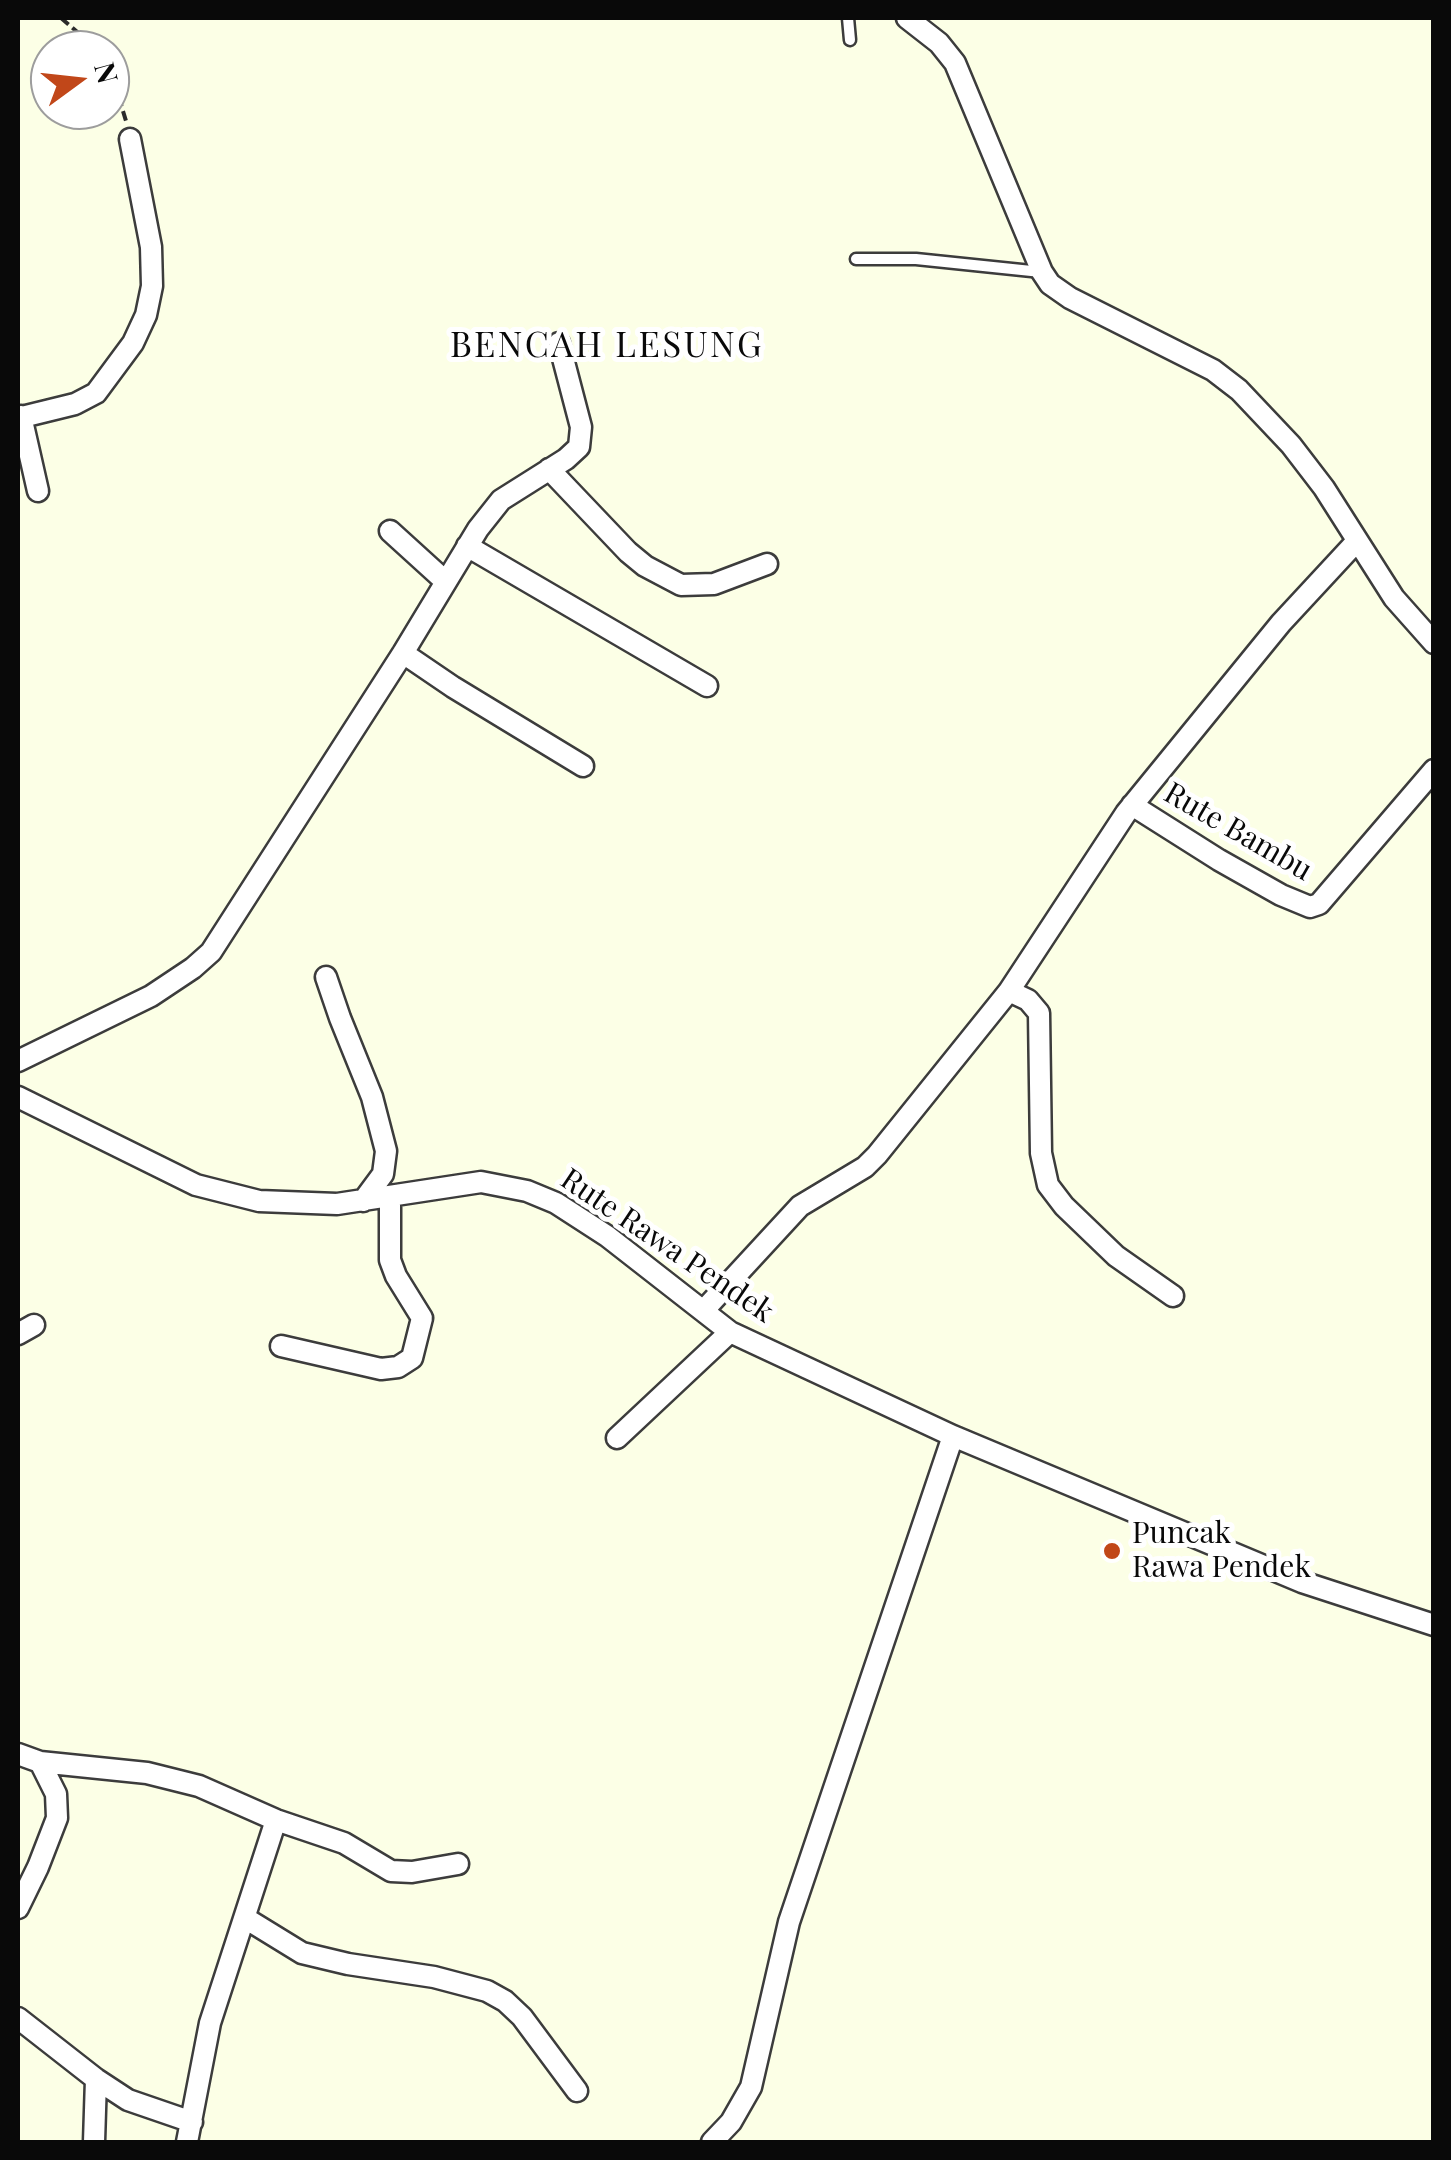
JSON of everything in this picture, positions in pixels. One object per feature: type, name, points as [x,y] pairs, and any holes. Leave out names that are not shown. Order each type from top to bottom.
[{"type":"street","points":[[907,18],[939,43],[955,63],[1050,284],[1070,298],[1213,370],[1239,390],[1324,488],[1409,619],[1434,643]]},
{"type":"street","points":[[38,491],[19,417],[75,404],[96,394],[122,359],[146,315],[152,286],[151,247],[130,140]]},
{"type":"street","points":[[18,1061],[151,996],[211,952],[467,546],[500,500],[576,451],[582,435],[559,343]]},
{"type":"street","points":[[549,469],[628,552],[644,566],[681,585],[714,584],[766,564]]},
{"type":"street","points":[[390,530],[445,581]]},
{"type":"street","points":[[704,1310],[800,1206],[877,1155],[1008,991],[1129,809],[1281,623],[1357,541]]},
{"type":"street","points":[[467,546],[708,686]]},
{"type":"street","points":[[403,653],[583,766]]},
{"type":"street","name":"Rute Bambu","points":[[1129,809],[1310,908],[1319,904],[1434,770]]},
{"type":"street","points":[[326,977],[372,1096],[386,1151],[383,1174],[363,1201]]},
{"type":"street","points":[[1008,991],[1028,1000],[1039,1013],[1042,1153],[1048,1185],[1116,1256],[1173,1296]]},
{"type":"street","name":"Rute Rawa Pendek","points":[[18,1097],[166,1172],[231,1196],[290,1205],[390,1198],[467,1182],[509,1184],[528,1190],[556,1203],[606,1236],[730,1332],[953,1436],[1302,1582],[1434,1625]]},
{"type":"street","points":[[281,1346],[381,1369],[398,1367],[412,1358],[422,1318],[390,1260],[390,1198]]},
{"type":"street","points":[[618,1438],[730,1332]]},
{"type":"street","points":[[712,2142],[730,2122],[751,2086],[789,1922],[953,1436]]},
{"type":"street","points":[[18,1754],[40,1762],[170,1778],[344,1843],[391,1871],[412,1872],[458,1864]]},
{"type":"street","points":[[18,1908],[57,1818],[56,1794],[40,1762]]},
{"type":"street","points":[[18,2018],[96,2079],[189,2132],[210,2023],[276,1820]]},
{"type":"street","points":[[244,1918],[302,1954],[455,1981],[487,1991],[522,2017],[577,2091]]},
{"type":"street","points":[[94,2142],[96,2079]]},
{"type":"lane","points":[[848,18],[850,40]]},
{"type":"lane","points":[[856,259],[916,260],[1042,272]]},
{"type":"path","points":[[127,130],[130,140]]},
{"type":"place","name":"Puncak Rawa Pendek","points":[[1112,1551]]},
{"type":"district","name":"BENCAH LESUNG","points":[[607,346]]}]
